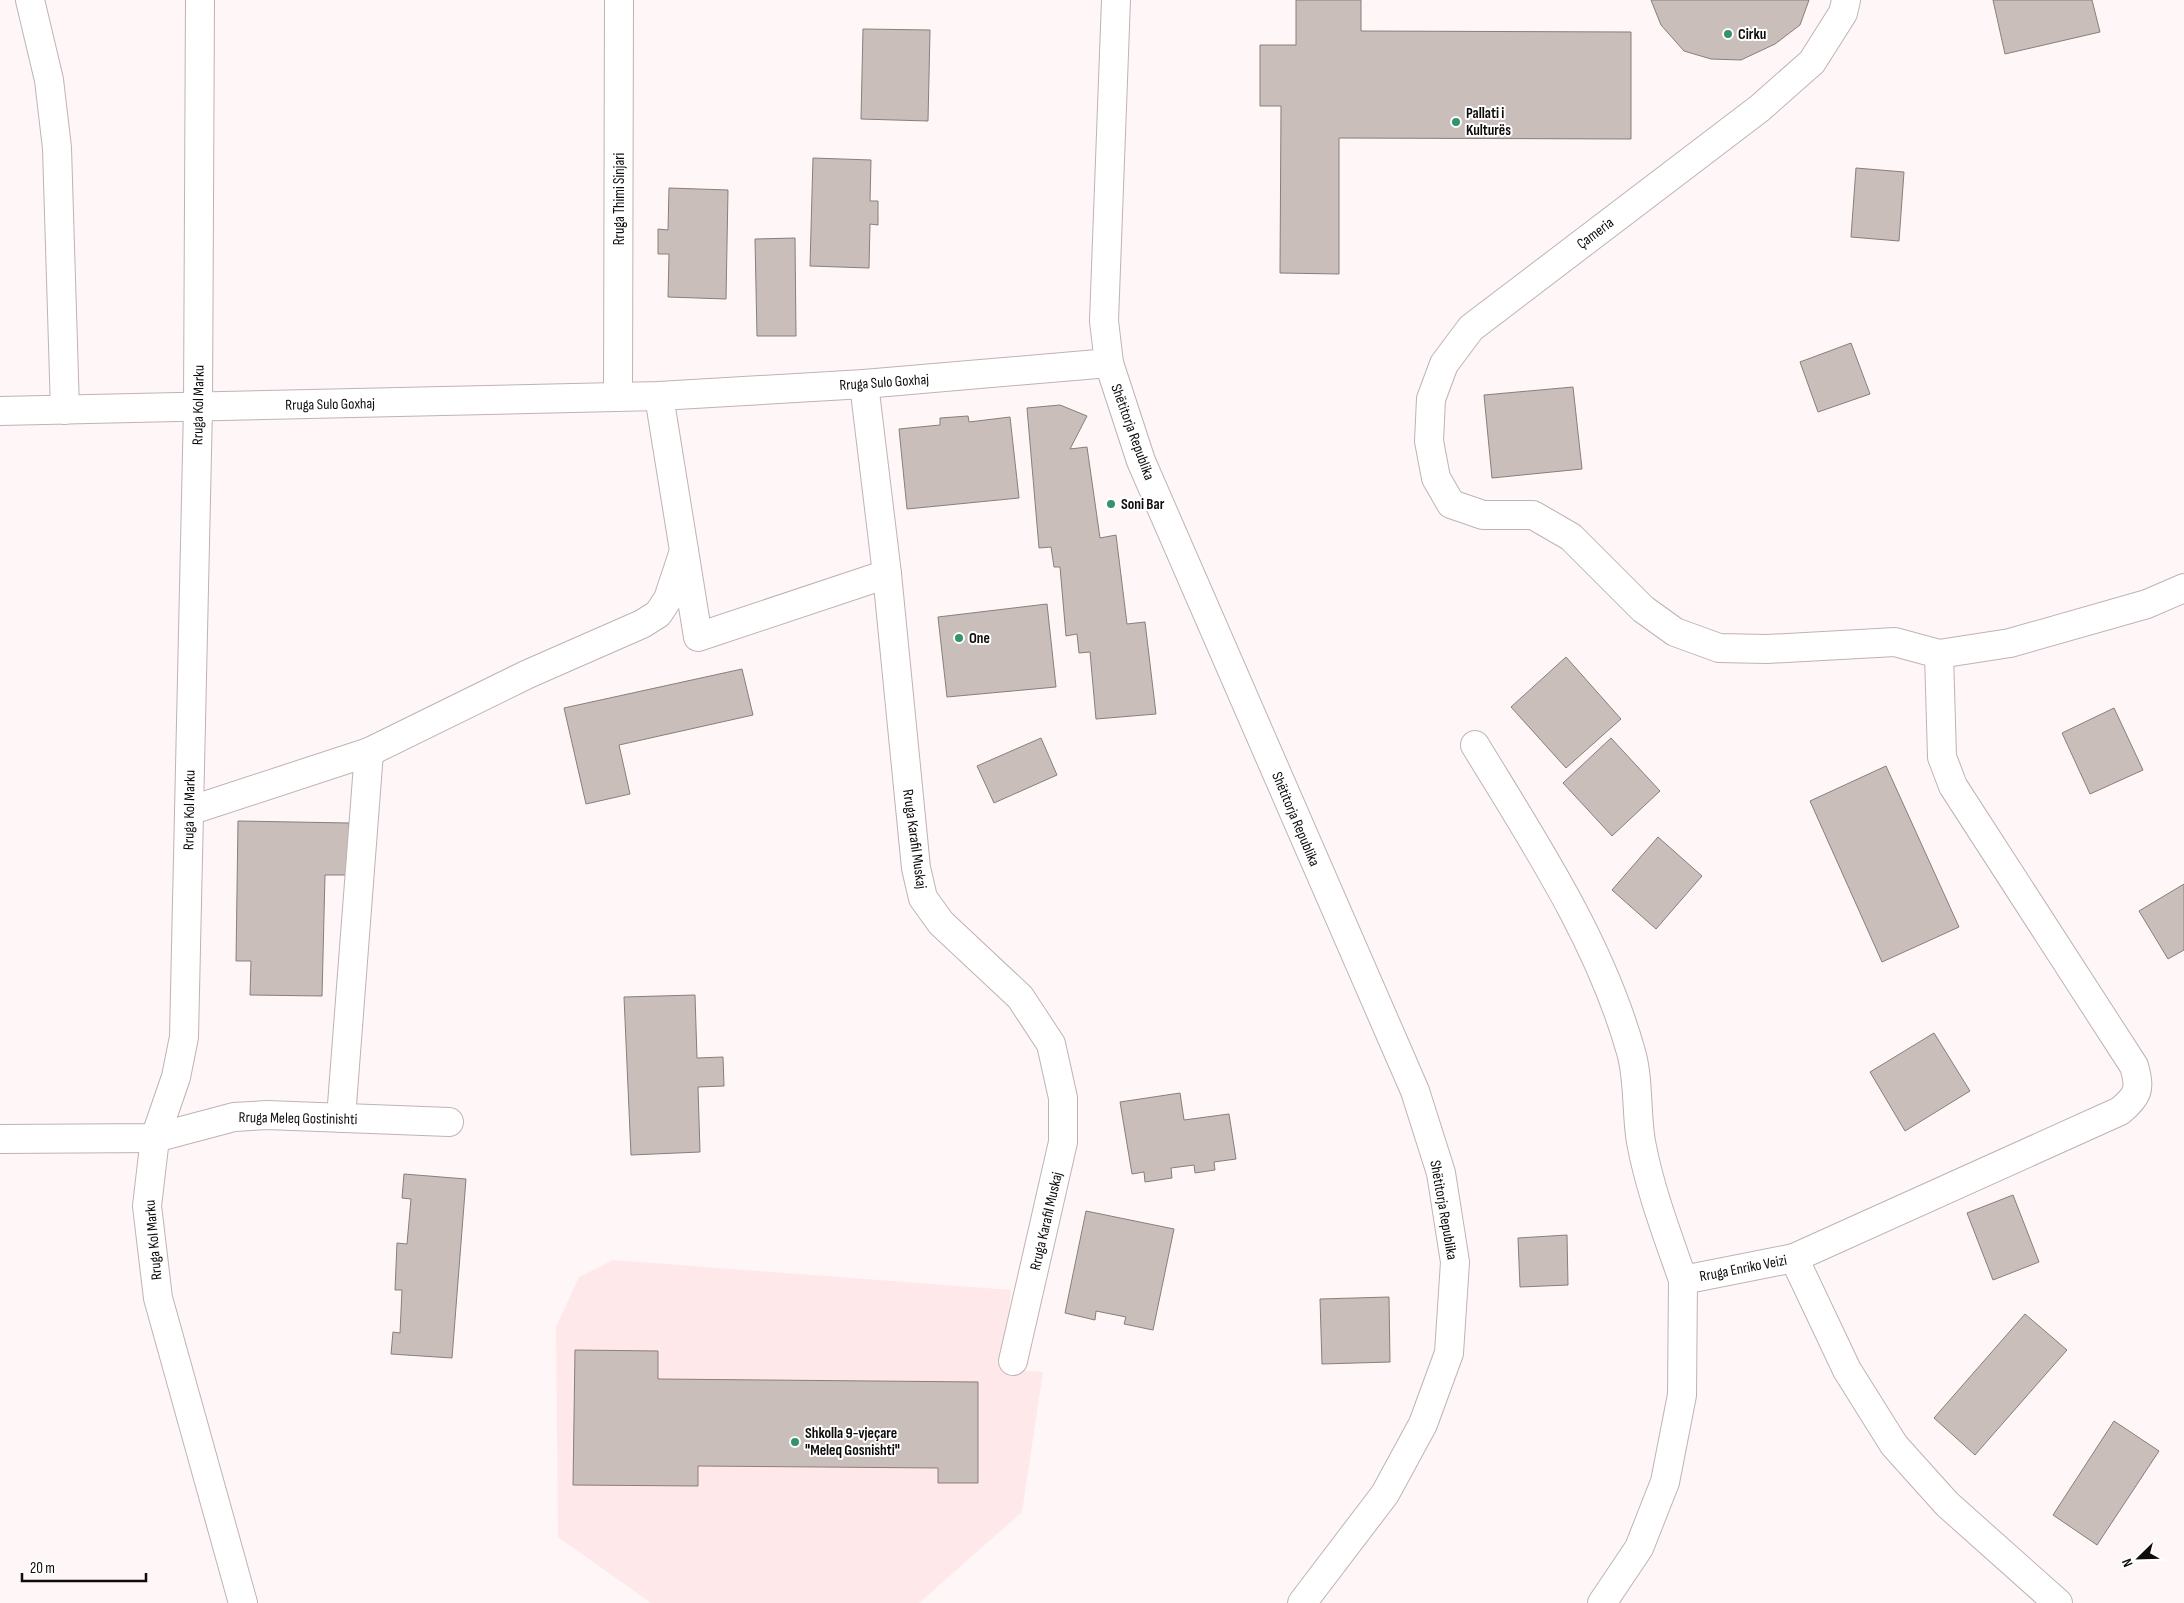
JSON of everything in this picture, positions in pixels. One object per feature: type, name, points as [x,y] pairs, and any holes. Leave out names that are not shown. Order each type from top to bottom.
[{"type":"street","points":[[30,0],[49,80],[57,148],[64,410]]},
{"type":"street","name":"Rruga Kol Marku","points":[[200,0],[198,408],[184,1037],[176,1077],[155,1138],[148,1206],[158,1298],[244,1603]]},
{"type":"street","name":"Rruga Thimi Sinjari","points":[[618,398],[619,0]]},
{"type":"street","name":"Shëtitorja Republika","points":[[1116,0],[1104,320],[1109,364],[1141,461],[1414,1091],[1442,1183],[1455,1262],[1449,1353],[1423,1424],[1385,1494],[1302,1603]]},
{"type":"street","name":"Çameria","points":[[1846,0],[1843,13],[1812,62],[1760,108],[1471,328],[1444,364],[1431,399],[1429,441],[1436,478],[1451,504],[1483,515],[1533,515],[1571,537],[1643,609],[1675,632],[1719,648],[1767,650],[1895,642],[1939,654]]},
{"type":"street","name":"Rruga Sulo Goxhaj","points":[[0,411],[618,398],[864,384],[1109,364]]},
{"type":"street","name":"Rruga Karafil Muskaj","points":[[864,384],[887,574],[916,868],[923,898],[941,923],[1020,997],[1051,1044],[1063,1098],[1064,1142],[1013,1361]]},
{"type":"street","points":[[659,396],[698,637],[887,574]]},
{"type":"street","points":[[189,812],[369,752],[528,674],[642,624],[658,614],[668,598],[684,551]]},
{"type":"street","points":[[1794,1258],[2120,1111],[2134,1099],[2139,1083],[2134,1066],[1953,786],[1942,757],[1939,654],[2010,643],[2147,604],[2184,588]]},
{"type":"street","points":[[1475,745],[1554,876],[1603,974],[1632,1053],[1641,1141],[1654,1199],[1683,1280]]},
{"type":"street","points":[[341,1118],[369,752]]},
{"type":"street","name":"Rruga Meleq Gostinishti","points":[[0,1139],[155,1138],[234,1117],[268,1115],[449,1122]]},
{"type":"street","name":"Rruga Enriko Veizi","points":[[1602,1603],[1638,1548],[1665,1482],[1682,1395],[1683,1280],[1794,1258],[1847,1370],[1894,1445],[1947,1504],[2058,1603]]},
{"type":"shaded area","name":"Shkolla 9-vjeçare \"Meleq Gosnishti\"","points":[[613,1260],[1011,1290],[1004,1369],[1043,1372],[1022,1512],[919,1603],[651,1603],[558,1537],[556,1327],[579,1277]]},
{"type":"building","name":"Pallati i Kulturës","points":[[1296,0],[1361,0],[1361,31],[1631,32],[1631,139],[1339,138],[1339,274],[1280,273],[1281,106],[1260,106],[1260,45],[1296,45]]},
{"type":"building","name":"Cirku","points":[[1651,0],[1809,0],[1800,25],[1775,44],[1741,60],[1711,59],[1684,51],[1661,25]]},
{"type":"building","points":[[1993,0],[2092,0],[2100,32],[2005,54]]},
{"type":"building","points":[[863,29],[930,30],[928,121],[861,119]]},
{"type":"building","points":[[813,158],[871,160],[870,201],[878,201],[878,225],[870,224],[869,268],[810,266]]},
{"type":"building","points":[[1856,168],[1904,172],[1899,241],[1851,237]]},
{"type":"building","points":[[669,188],[728,190],[726,299],[668,297],[669,254],[658,254],[658,229],[668,230]]},
{"type":"building","points":[[795,238],[796,336],[757,336],[755,239]]},
{"type":"building","points":[[1851,343],[1870,394],[1818,412],[1800,362]]},
{"type":"building","points":[[1573,387],[1582,469],[1492,478],[1484,395]]},
{"type":"building","points":[[1060,405],[1087,416],[1070,449],[1087,447],[1100,538],[1116,535],[1127,624],[1145,622],[1156,714],[1096,719],[1090,652],[1079,653],[1077,634],[1066,636],[1060,567],[1054,567],[1051,547],[1039,548],[1027,408]]},
{"type":"building","points":[[968,416],[969,422],[1010,417],[1019,498],[907,509],[899,429],[940,425],[940,418]]},
{"type":"building","points":[[1047,604],[1056,687],[947,697],[938,617]]},
{"type":"building","points":[[1566,657],[1621,719],[1566,768],[1511,707]]},
{"type":"building","points":[[742,669],[753,715],[619,745],[630,794],[586,804],[564,708]]},
{"type":"building","points":[[2114,708],[2143,770],[2090,794],[2062,733]]},
{"type":"building","points":[[1041,738],[1057,775],[994,803],[977,766]]},
{"type":"building","points":[[1611,738],[1660,791],[1612,836],[1563,783]]},
{"type":"building","points":[[1886,766],[1959,927],[1882,962],[1810,801]]},
{"type":"building","points":[[238,821],[349,823],[348,875],[325,875],[322,996],[250,995],[251,961],[236,961]]},
{"type":"building","points":[[1658,837],[1702,876],[1656,929],[1612,890]]},
{"type":"building","points":[[2184,884],[2184,950],[2168,959],[2139,911]]},
{"type":"building","points":[[695,995],[697,1058],[723,1057],[724,1086],[698,1087],[700,1152],[631,1155],[624,997]]},
{"type":"building","points":[[1934,1033],[1970,1091],[1905,1131],[1870,1072]]},
{"type":"building","points":[[1180,1093],[1184,1120],[1229,1114],[1236,1159],[1214,1162],[1215,1170],[1195,1173],[1194,1165],[1171,1168],[1172,1178],[1145,1182],[1144,1172],[1132,1174],[1120,1102]]},
{"type":"building","points":[[404,1174],[466,1179],[452,1358],[391,1354],[393,1332],[400,1333],[402,1290],[395,1290],[397,1243],[407,1244],[411,1199],[402,1198]]},
{"type":"building","points":[[2013,1195],[2039,1262],[1993,1280],[1967,1213]]},
{"type":"building","points":[[1086,1211],[1174,1229],[1153,1330],[1124,1324],[1126,1317],[1096,1311],[1095,1320],[1065,1313]]},
{"type":"building","points":[[1567,1235],[1568,1285],[1520,1287],[1518,1238]]},
{"type":"building","points":[[1389,1297],[1390,1362],[1322,1364],[1320,1299]]},
{"type":"building","points":[[2025,1314],[2067,1350],[1975,1455],[1934,1418]]},
{"type":"building","points":[[575,1350],[658,1351],[658,1379],[978,1382],[978,1483],[938,1483],[938,1468],[698,1466],[698,1486],[573,1485]]},
{"type":"building","points":[[2114,1421],[2159,1451],[2097,1545],[2053,1515]]},
{"type":"place","name":"Cirku","points":[[1728,34]]},
{"type":"place","name":"Pallati i Kulturës","points":[[1456,122]]},
{"type":"place","name":"Soni Bar","points":[[1111,504]]},
{"type":"place","name":"One","points":[[959,638]]},
{"type":"place","name":"Shkolla 9-vjeçare \"Meleq Gosnishti\"","points":[[795,1442]]}]
